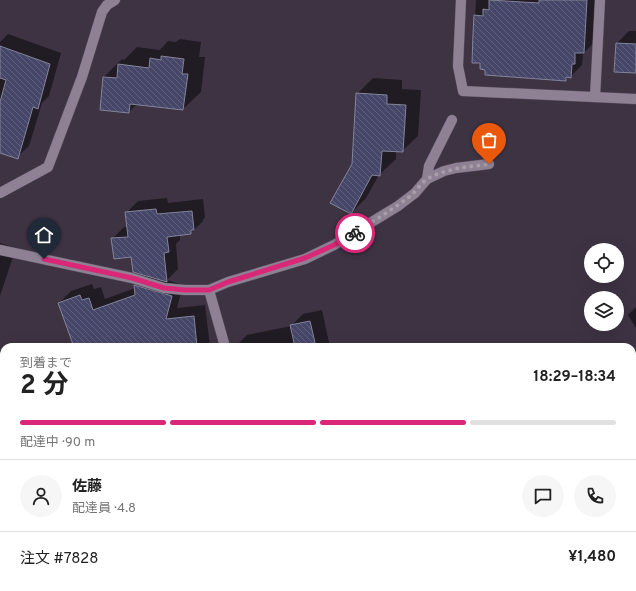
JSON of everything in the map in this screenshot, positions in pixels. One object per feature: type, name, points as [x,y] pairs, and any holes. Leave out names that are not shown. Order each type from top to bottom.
[{"type":"street","points":[[0,192],[48,167],[82,77],[102,12],[107,5],[115,0]]},
{"type":"street","points":[[461,0],[458,66],[463,91],[636,99]]},
{"type":"street","points":[[595,97],[600,0]]},
{"type":"street","points":[[427,179],[429,166],[452,120]]},
{"type":"street","points":[[0,250],[132,278],[164,288],[209,290],[228,282],[293,263],[334,245],[398,206],[415,193],[427,179],[444,171],[489,164]]},
{"type":"street","points":[[209,290],[224,343]]},
{"type":"building","points":[[489,0],[539,3],[539,0],[587,0],[584,53],[575,53],[575,64],[572,64],[571,78],[566,77],[566,81],[485,75],[485,70],[480,69],[480,63],[472,63],[474,15],[483,16],[483,9],[489,10]]},
{"type":"building","points":[[616,43],[636,44],[636,73],[614,72]]},
{"type":"building","points":[[0,46],[50,64],[38,109],[33,107],[18,159],[0,153],[0,102],[6,80],[0,78]]},
{"type":"building","points":[[161,56],[184,59],[182,74],[188,74],[183,110],[130,104],[129,113],[100,110],[103,77],[117,78],[118,64],[149,68],[150,58],[161,60]]},
{"type":"building","points":[[356,93],[387,95],[387,104],[406,105],[403,152],[382,151],[380,176],[372,175],[351,214],[330,203],[352,164]]},
{"type":"building","points":[[156,209],[157,214],[192,211],[194,230],[191,230],[191,234],[167,237],[169,252],[164,253],[167,282],[133,272],[131,257],[114,259],[111,238],[128,237],[125,212]]},
{"type":"building","points":[[134,285],[172,296],[166,319],[194,316],[197,343],[73,343],[58,303],[80,295],[82,300],[89,298],[93,310],[135,295]]},
{"type":"building","points":[[310,321],[315,343],[294,343],[290,325]]},
{"type":"way so far","points":[[355,233],[398,206],[415,193],[427,179],[444,171],[456,168],[489,164]]},
{"type":"route","points":[[44,259],[132,278],[164,288],[209,290],[228,282],[293,263],[334,245],[355,233]]}]
